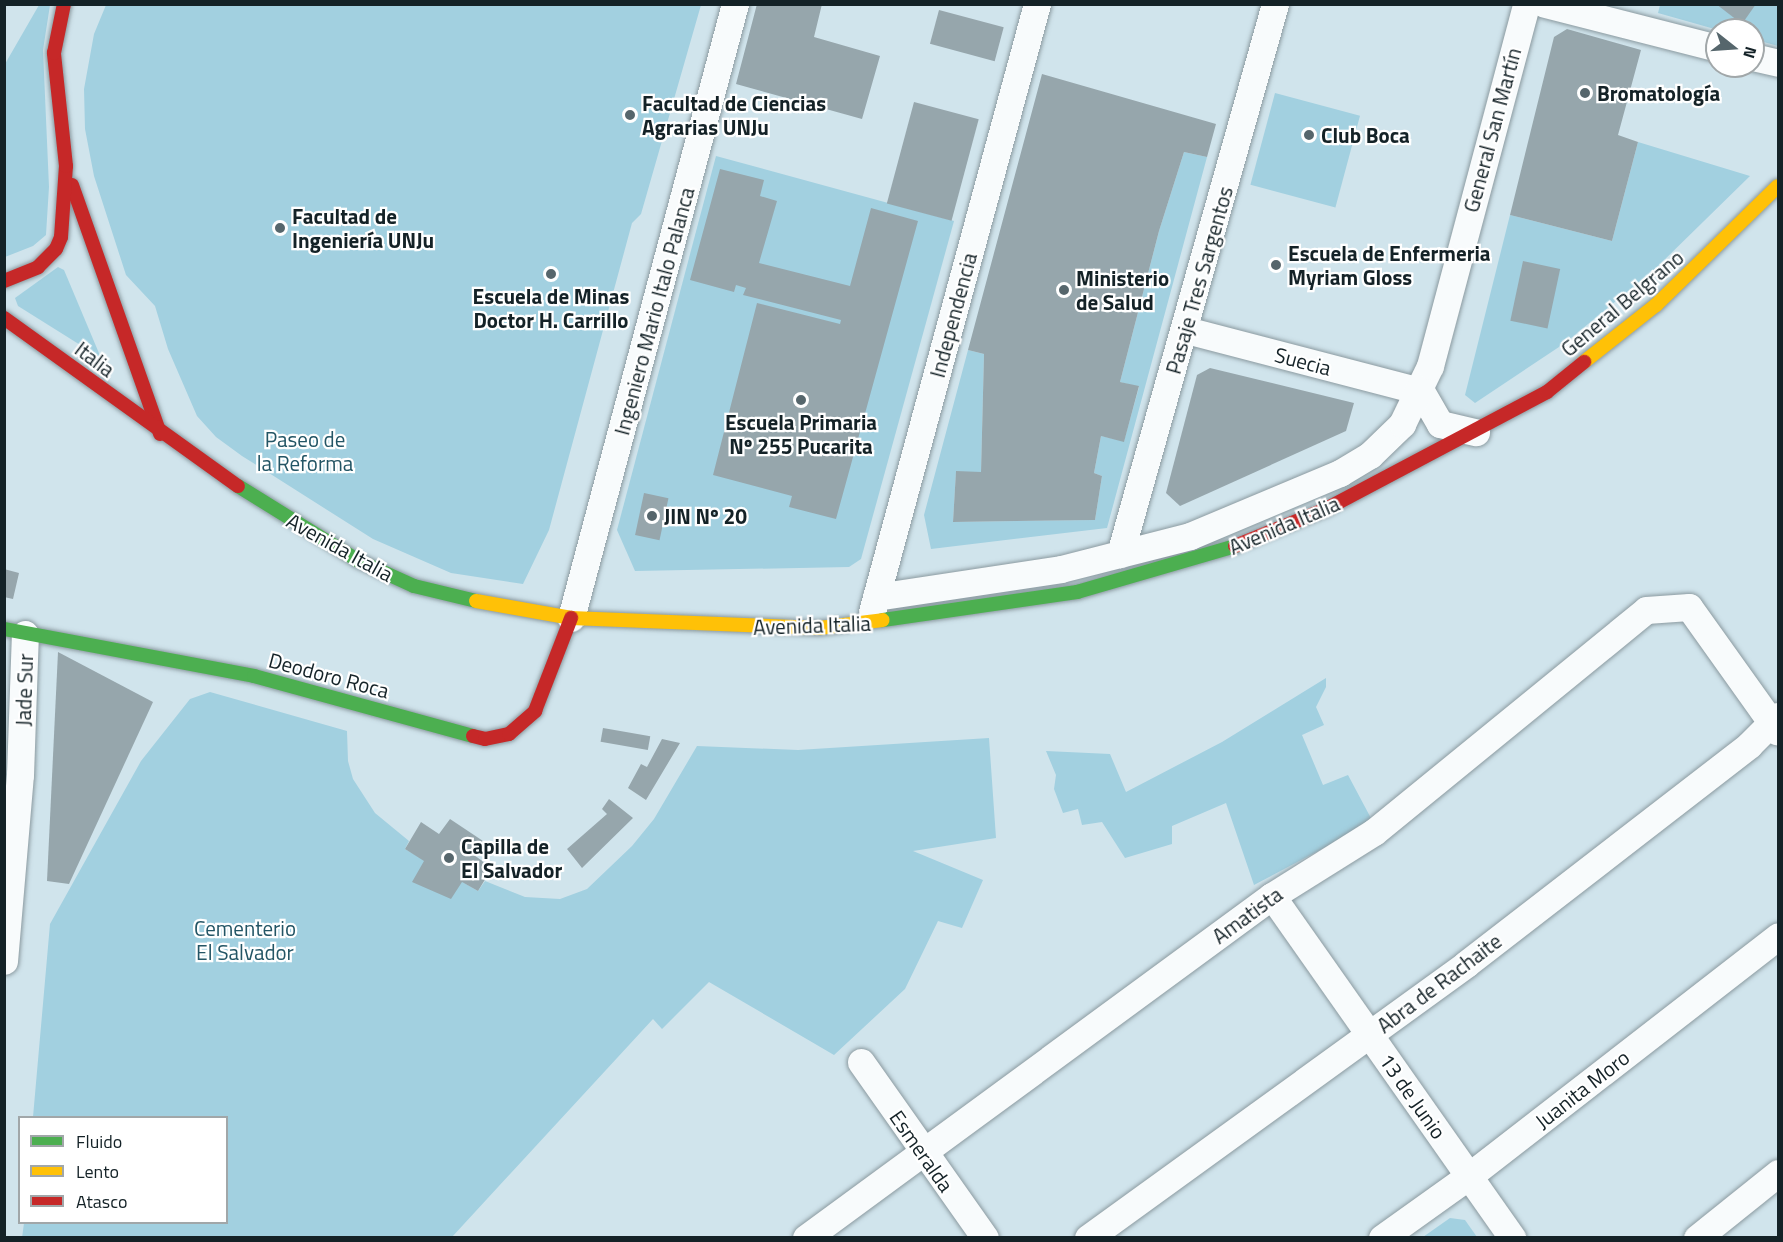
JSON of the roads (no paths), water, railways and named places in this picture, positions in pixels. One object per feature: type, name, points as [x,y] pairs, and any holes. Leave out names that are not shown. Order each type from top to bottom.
[{"type":"main road","points":[[4,281],[30,273],[56,249],[64,219],[66,166],[54,53],[64,4]]},
{"type":"main road","points":[[66,166],[160,434]]},
{"type":"main road","name":"General Belgrano","points":[[1476,432],[1548,392],[1617,338],[1698,267],[1779,186]]},
{"type":"main road","name":"Italia","points":[[4,318],[160,434]]},
{"type":"main road","name":"Avenida Italia","points":[[160,434],[316,537],[394,578],[463,600],[572,618],[758,628],[868,624],[1077,592],[1211,556],[1326,509],[1476,432]]},
{"type":"main road","name":"Deodoro Roca","points":[[15,631],[254,676],[485,740],[509,734],[535,711],[572,618]]},
{"type":"street","name":"Ingeniero Mario Italo Palanca","points":[[572,618],[735,4]]},
{"type":"street","name":"Independencia","points":[[868,624],[1037,4]]},
{"type":"street","name":"Pasaje Tres Sargentos","points":[[1120,554],[1186,330],[1275,4]]},
{"type":"street","name":"General San Martín","points":[[1421,391],[1526,4]]},
{"type":"street","points":[[1545,4],[1705,45]]},
{"type":"street","name":"Suecia","points":[[1186,330],[1421,391]]},
{"type":"street","name":"Avenida Italia","points":[[876,597],[1061,569],[1190,536],[1340,473],[1370,455],[1402,424],[1421,391]]},
{"type":"street","points":[[1421,391],[1440,424],[1476,432]]},
{"type":"street","name":"Amatista","points":[[806,1238],[921,1150],[1272,896],[1374,832],[1646,609],[1689,607],[1776,723]]},
{"type":"street","name":"Jade Sur","points":[[4,961],[20,776],[15,631]]},
{"type":"street","name":"Abra de Rachaite","points":[[1088,1238],[1371,1035],[1776,723]]},
{"type":"street","name":"13 de Junio","points":[[1272,896],[1512,1238]]},
{"type":"street","name":"Juanita Moro","points":[[1382,1238],[1469,1176],[1779,936]]},
{"type":"street","name":"Esmeralda","points":[[861,1062],[985,1238]]},
{"type":"street","points":[[1697,1238],[1779,1173]]},
{"type":"place","name":"Bromatología","points":[[1585,93]]},
{"type":"place","name":"Facultad de Ciencias Agrarias UNJu","points":[[630,115]]},
{"type":"place","name":"Club Boca","points":[[1309,135]]},
{"type":"place","name":"Facultad de Ingeniería UNJu","points":[[280,228]]},
{"type":"place","name":"Escuela de Enfermeria Myriam Gloss","points":[[1276,265]]},
{"type":"place","name":"Escuela de Minas Doctor H. Carrillo","points":[[551,274]]},
{"type":"place","name":"Ministerio de Salud","points":[[1064,290]]},
{"type":"place","name":"Escuela Primaria Nº 255 Pucarita","points":[[801,400]]},
{"type":"place","name":"JIN Nº 20","points":[[652,516]]},
{"type":"place","name":"Capilla de El Salvador","points":[[449,858]]},
{"type":"park label","name":"Paseo de la Reforma","points":[[305,451]]},
{"type":"park label","name":"Cementerio El Salvador","points":[[245,940]]}]
